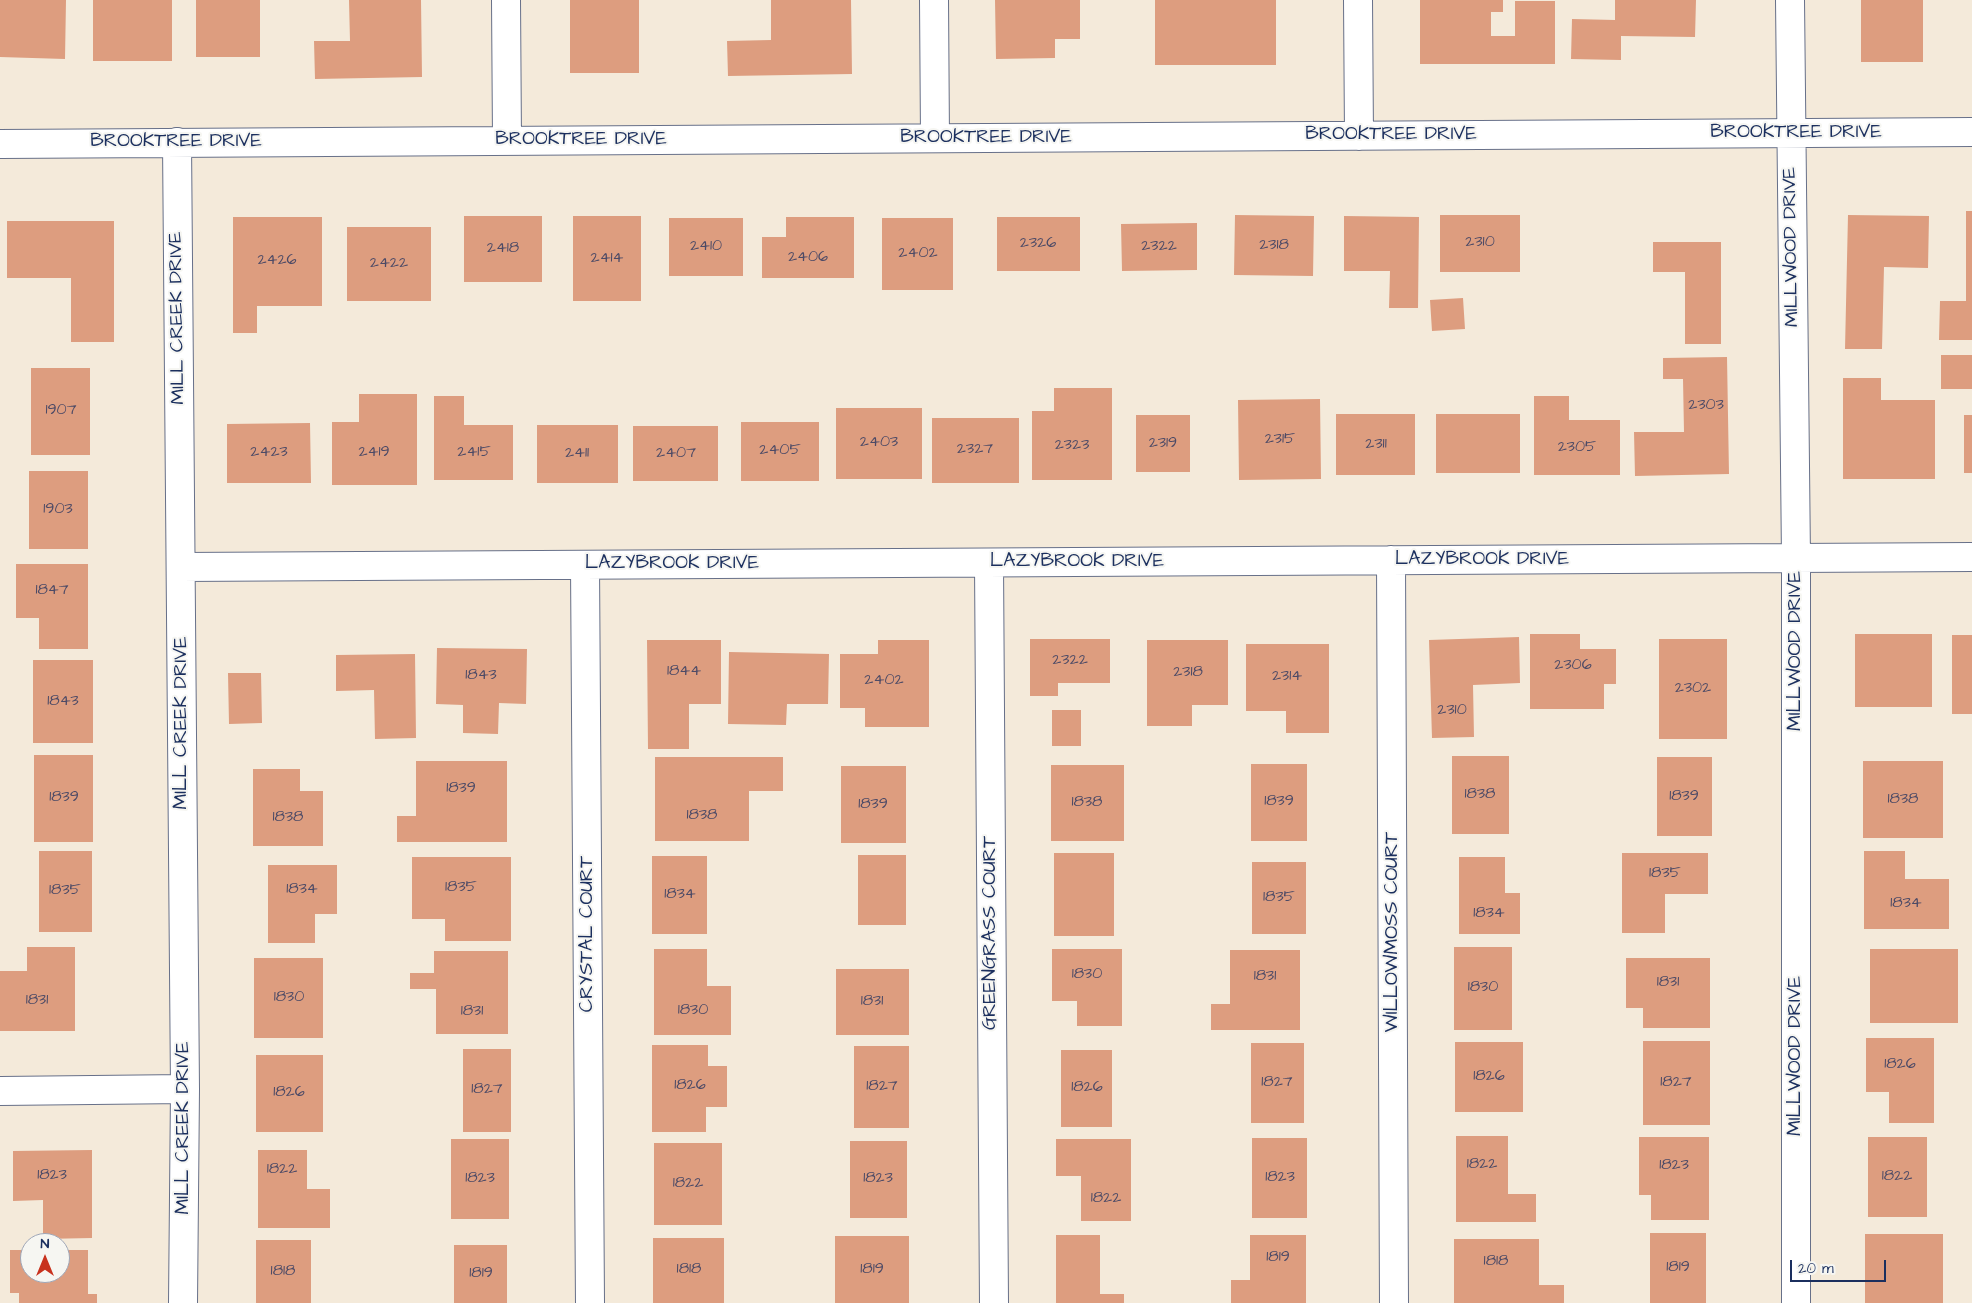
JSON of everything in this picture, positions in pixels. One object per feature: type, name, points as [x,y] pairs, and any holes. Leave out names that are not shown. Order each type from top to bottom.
[{"type":"street","points":[[506,0],[506,140]]},
{"type":"street","points":[[934,0],[935,138]]},
{"type":"street","points":[[1358,0],[1359,136]]},
{"type":"street","name":"MILLWOOD DRIVE","points":[[1790,0],[1796,558],[1796,1303]]},
{"type":"street","name":"BROOKTREE DRIVE","points":[[0,144],[1972,132]]},
{"type":"street","name":"MILL CREEK DRIVE","points":[[177,142],[185,1089],[183,1303]]},
{"type":"street","name":"LAZYBROOK DRIVE","points":[[181,567],[1972,557]]},
{"type":"street","name":"WILLOWMOSS COURT","points":[[1391,560],[1394,1303]]},
{"type":"street","name":"GREENGRASS COURT","points":[[989,563],[994,1303]]},
{"type":"street","name":"CRYSTAL COURT","points":[[585,565],[590,1303]]},
{"type":"street","points":[[0,1091],[185,1089]]},
{"type":"building","points":[[0,0],[66,0],[65,59],[0,57]]},
{"type":"building","points":[[93,0],[172,0],[172,61],[93,61]]},
{"type":"building","points":[[196,0],[260,0],[260,57],[196,57]]},
{"type":"building","points":[[349,0],[421,0],[422,77],[315,79],[314,41],[350,41]]},
{"type":"building","points":[[570,0],[639,0],[639,73],[570,73]]},
{"type":"building","points":[[771,0],[851,0],[852,74],[728,76],[727,41],[771,40]]},
{"type":"building","points":[[995,0],[1080,0],[1080,39],[1055,39],[1055,58],[996,59]]},
{"type":"building","points":[[1155,0],[1276,0],[1276,65],[1155,65]]},
{"type":"building","points":[[1420,0],[1503,0],[1503,12],[1491,12],[1491,36],[1515,36],[1515,1],[1555,1],[1555,64],[1420,64]]},
{"type":"building","points":[[1615,0],[1696,0],[1695,37],[1621,36],[1621,60],[1571,59],[1572,19],[1615,20]]},
{"type":"building","points":[[1861,0],[1923,0],[1923,62],[1861,62]]},
{"type":"building","points":[[1966,211],[1972,211],[1972,340],[1939,340],[1940,301],[1966,301]]},
{"type":"building","points":[[1235,215],[1314,216],[1313,276],[1234,275]]},
{"type":"building","points":[[1440,215],[1520,215],[1520,272],[1440,272]]},
{"type":"building","points":[[1848,215],[1929,216],[1928,268],[1884,267],[1882,349],[1845,349]]},
{"type":"building","points":[[464,216],[542,216],[542,282],[464,282]]},
{"type":"building","points":[[573,216],[641,216],[641,301],[573,301]]},
{"type":"building","points":[[1344,216],[1419,217],[1418,308],[1389,308],[1390,271],[1344,271]]},
{"type":"building","points":[[233,217],[322,217],[322,306],[257,306],[257,333],[233,333]]},
{"type":"building","points":[[786,217],[854,217],[854,278],[762,278],[762,237],[786,237]]},
{"type":"building","points":[[997,217],[1080,217],[1080,271],[997,271]]},
{"type":"building","points":[[669,218],[743,218],[743,276],[669,276]]},
{"type":"building","points":[[882,218],[953,218],[953,290],[882,290]]},
{"type":"building","points":[[7,221],[114,221],[114,342],[71,342],[71,278],[7,278]]},
{"type":"building","points":[[1197,223],[1197,270],[1122,271],[1121,224]]},
{"type":"building","points":[[347,227],[431,227],[431,301],[347,301]]},
{"type":"building","points":[[1653,242],[1721,242],[1721,344],[1685,344],[1685,272],[1653,272]]},
{"type":"building","points":[[1463,298],[1465,329],[1432,331],[1430,300]]},
{"type":"building","points":[[1941,355],[1972,355],[1972,389],[1941,389]]},
{"type":"building","points":[[1727,357],[1729,474],[1635,476],[1634,432],[1684,432],[1683,379],[1663,379],[1663,358]]},
{"type":"building","points":[[31,368],[90,368],[90,455],[31,455]]},
{"type":"building","points":[[1843,378],[1881,378],[1881,400],[1935,400],[1935,479],[1843,479]]},
{"type":"building","points":[[1054,388],[1112,388],[1112,480],[1032,480],[1032,411],[1054,411]]},
{"type":"building","points":[[359,394],[417,394],[417,485],[332,485],[332,422],[359,422]]},
{"type":"building","points":[[434,396],[464,396],[464,425],[513,425],[513,480],[434,480]]},
{"type":"building","points":[[1534,396],[1569,396],[1569,420],[1620,420],[1620,475],[1534,475]]},
{"type":"building","points":[[1320,399],[1321,479],[1239,480],[1238,400]]},
{"type":"building","points":[[836,408],[922,408],[922,479],[836,479]]},
{"type":"building","points":[[1336,414],[1415,414],[1415,475],[1336,475]]},
{"type":"building","points":[[1436,414],[1520,414],[1520,473],[1436,473]]},
{"type":"building","points":[[1136,415],[1190,415],[1190,472],[1136,472]]},
{"type":"building","points":[[1964,415],[1972,415],[1972,473],[1964,473]]},
{"type":"building","points":[[932,418],[1019,418],[1019,483],[932,483]]},
{"type":"building","points":[[741,422],[819,422],[819,481],[741,481]]},
{"type":"building","points":[[310,423],[311,483],[227,483],[227,424]]},
{"type":"building","points":[[537,425],[618,425],[618,483],[537,483]]},
{"type":"building","points":[[633,426],[718,426],[718,481],[633,481]]},
{"type":"building","points":[[29,471],[88,471],[88,549],[29,549]]},
{"type":"building","points":[[16,564],[88,564],[88,649],[39,649],[39,618],[16,618]]},
{"type":"building","points":[[1530,634],[1580,634],[1580,649],[1616,649],[1616,684],[1604,684],[1604,709],[1530,709]]},
{"type":"building","points":[[1855,634],[1932,634],[1932,707],[1855,707]]},
{"type":"building","points":[[1952,635],[1972,635],[1972,714],[1952,714]]},
{"type":"building","points":[[1519,637],[1520,683],[1473,685],[1474,737],[1432,738],[1429,640]]},
{"type":"building","points":[[1030,639],[1110,639],[1110,683],[1058,683],[1058,696],[1030,696]]},
{"type":"building","points":[[1659,639],[1727,639],[1727,739],[1659,739]]},
{"type":"building","points":[[647,640],[721,640],[721,704],[689,704],[689,749],[648,749]]},
{"type":"building","points":[[878,640],[929,640],[929,727],[865,727],[865,708],[840,708],[840,654],[878,654]]},
{"type":"building","points":[[1147,640],[1228,640],[1228,705],[1192,705],[1192,726],[1147,726]]},
{"type":"building","points":[[1246,644],[1329,644],[1329,733],[1286,733],[1286,711],[1246,711]]},
{"type":"building","points":[[437,648],[527,649],[526,704],[499,703],[498,734],[463,733],[463,705],[436,704]]},
{"type":"building","points":[[729,652],[829,654],[828,704],[787,704],[786,725],[728,724]]},
{"type":"building","points":[[415,654],[416,738],[375,739],[374,690],[336,691],[336,655]]},
{"type":"building","points":[[33,660],[93,660],[93,743],[33,743]]},
{"type":"building","points":[[228,673],[261,673],[262,723],[229,724]]},
{"type":"building","points":[[1052,710],[1081,710],[1081,746],[1052,746]]},
{"type":"building","points":[[34,755],[93,755],[93,842],[34,842]]},
{"type":"building","points":[[1452,756],[1509,756],[1509,834],[1452,834]]},
{"type":"building","points":[[655,757],[783,757],[783,791],[749,791],[749,841],[655,841]]},
{"type":"building","points":[[1657,757],[1712,757],[1712,836],[1657,836]]},
{"type":"building","points":[[416,761],[507,761],[507,842],[397,842],[397,816],[416,816]]},
{"type":"building","points":[[1863,761],[1943,761],[1943,838],[1863,838]]},
{"type":"building","points":[[1251,764],[1307,764],[1307,841],[1251,841]]},
{"type":"building","points":[[1051,765],[1124,765],[1124,841],[1051,841]]},
{"type":"building","points":[[841,766],[906,766],[906,843],[841,843]]},
{"type":"building","points":[[253,769],[300,769],[300,791],[323,791],[323,846],[253,846]]},
{"type":"building","points":[[39,851],[92,851],[92,932],[39,932]]},
{"type":"building","points":[[1864,851],[1905,851],[1905,879],[1949,879],[1949,929],[1864,929]]},
{"type":"building","points":[[1054,853],[1114,853],[1114,936],[1054,936]]},
{"type":"building","points":[[1622,853],[1708,853],[1708,894],[1665,894],[1665,933],[1622,933]]},
{"type":"building","points":[[858,855],[906,855],[906,925],[858,925]]},
{"type":"building","points":[[652,856],[707,856],[707,934],[652,934]]},
{"type":"building","points":[[412,857],[511,857],[511,941],[445,941],[445,919],[412,919]]},
{"type":"building","points":[[1459,857],[1505,857],[1505,893],[1520,893],[1520,934],[1459,934]]},
{"type":"building","points":[[1252,862],[1306,862],[1306,934],[1252,934]]},
{"type":"building","points":[[268,865],[337,865],[337,914],[315,914],[315,943],[268,943]]},
{"type":"building","points":[[27,947],[75,947],[75,1031],[0,1031],[0,971],[27,971]]},
{"type":"building","points":[[1454,947],[1512,947],[1512,1030],[1454,1030]]},
{"type":"building","points":[[654,949],[707,949],[707,986],[731,986],[731,1035],[654,1035]]},
{"type":"building","points":[[1052,949],[1122,949],[1122,1026],[1077,1026],[1077,1001],[1052,1001]]},
{"type":"building","points":[[1870,949],[1958,949],[1958,1023],[1870,1023]]},
{"type":"building","points":[[1230,950],[1300,950],[1300,1030],[1211,1030],[1211,1004],[1230,1004]]},
{"type":"building","points":[[434,951],[508,951],[508,1034],[436,1034],[436,989],[410,989],[410,973],[434,973]]},
{"type":"building","points":[[254,958],[323,958],[323,1038],[254,1038]]},
{"type":"building","points":[[1626,958],[1710,958],[1710,1028],[1643,1028],[1643,1008],[1626,1008]]},
{"type":"building","points":[[836,969],[909,969],[909,1035],[836,1035]]},
{"type":"building","points":[[1866,1038],[1934,1038],[1934,1123],[1889,1123],[1889,1092],[1866,1092]]},
{"type":"building","points":[[1643,1041],[1710,1041],[1710,1125],[1643,1125]]},
{"type":"building","points":[[1455,1042],[1523,1042],[1523,1112],[1455,1112]]},
{"type":"building","points":[[1251,1043],[1304,1043],[1304,1123],[1251,1123]]},
{"type":"building","points":[[652,1045],[708,1045],[708,1066],[727,1066],[727,1107],[706,1107],[706,1132],[652,1132]]},
{"type":"building","points":[[854,1046],[909,1046],[909,1128],[854,1128]]},
{"type":"building","points":[[463,1049],[511,1049],[511,1132],[463,1132]]},
{"type":"building","points":[[1061,1050],[1112,1050],[1112,1127],[1061,1127]]},
{"type":"building","points":[[256,1055],[323,1055],[323,1132],[256,1132]]},
{"type":"building","points":[[1456,1136],[1508,1136],[1508,1194],[1536,1194],[1536,1222],[1456,1222]]},
{"type":"building","points":[[1639,1137],[1709,1137],[1709,1220],[1651,1220],[1651,1195],[1639,1195]]},
{"type":"building","points":[[1868,1137],[1927,1137],[1927,1217],[1868,1217]]},
{"type":"building","points":[[1252,1138],[1307,1138],[1307,1218],[1252,1218]]},
{"type":"building","points":[[451,1139],[509,1139],[509,1219],[451,1219]]},
{"type":"building","points":[[1056,1139],[1131,1139],[1131,1221],[1081,1221],[1081,1176],[1056,1176]]},
{"type":"building","points":[[850,1141],[907,1141],[907,1218],[850,1218]]},
{"type":"building","points":[[654,1143],[722,1143],[722,1225],[654,1225]]},
{"type":"building","points":[[92,1150],[92,1238],[70,1238],[70,1233],[43,1233],[43,1200],[13,1201],[13,1151]]},
{"type":"building","points":[[258,1150],[307,1150],[307,1189],[330,1189],[330,1228],[258,1228]]},
{"type":"building","points":[[1650,1233],[1706,1233],[1706,1303],[1650,1303]]},
{"type":"building","points":[[1865,1234],[1943,1234],[1943,1303],[1865,1303]]},
{"type":"building","points":[[1056,1235],[1100,1235],[1100,1294],[1124,1294],[1124,1303],[1056,1303]]},
{"type":"building","points":[[1250,1235],[1306,1235],[1306,1303],[1231,1303],[1231,1280],[1250,1280]]},
{"type":"building","points":[[835,1236],[909,1236],[909,1303],[835,1303]]},
{"type":"building","points":[[653,1238],[724,1238],[724,1303],[653,1303]]},
{"type":"building","points":[[1454,1239],[1539,1239],[1539,1285],[1564,1285],[1564,1303],[1454,1303]]},
{"type":"building","points":[[256,1240],[311,1240],[311,1303],[256,1303]]},
{"type":"building","points":[[454,1245],[507,1245],[507,1303],[454,1303]]},
{"type":"building","points":[[10,1250],[20,1250],[20,1283],[70,1283],[70,1250],[88,1250],[88,1294],[97,1294],[97,1303],[19,1303],[19,1293],[10,1293]]}]
